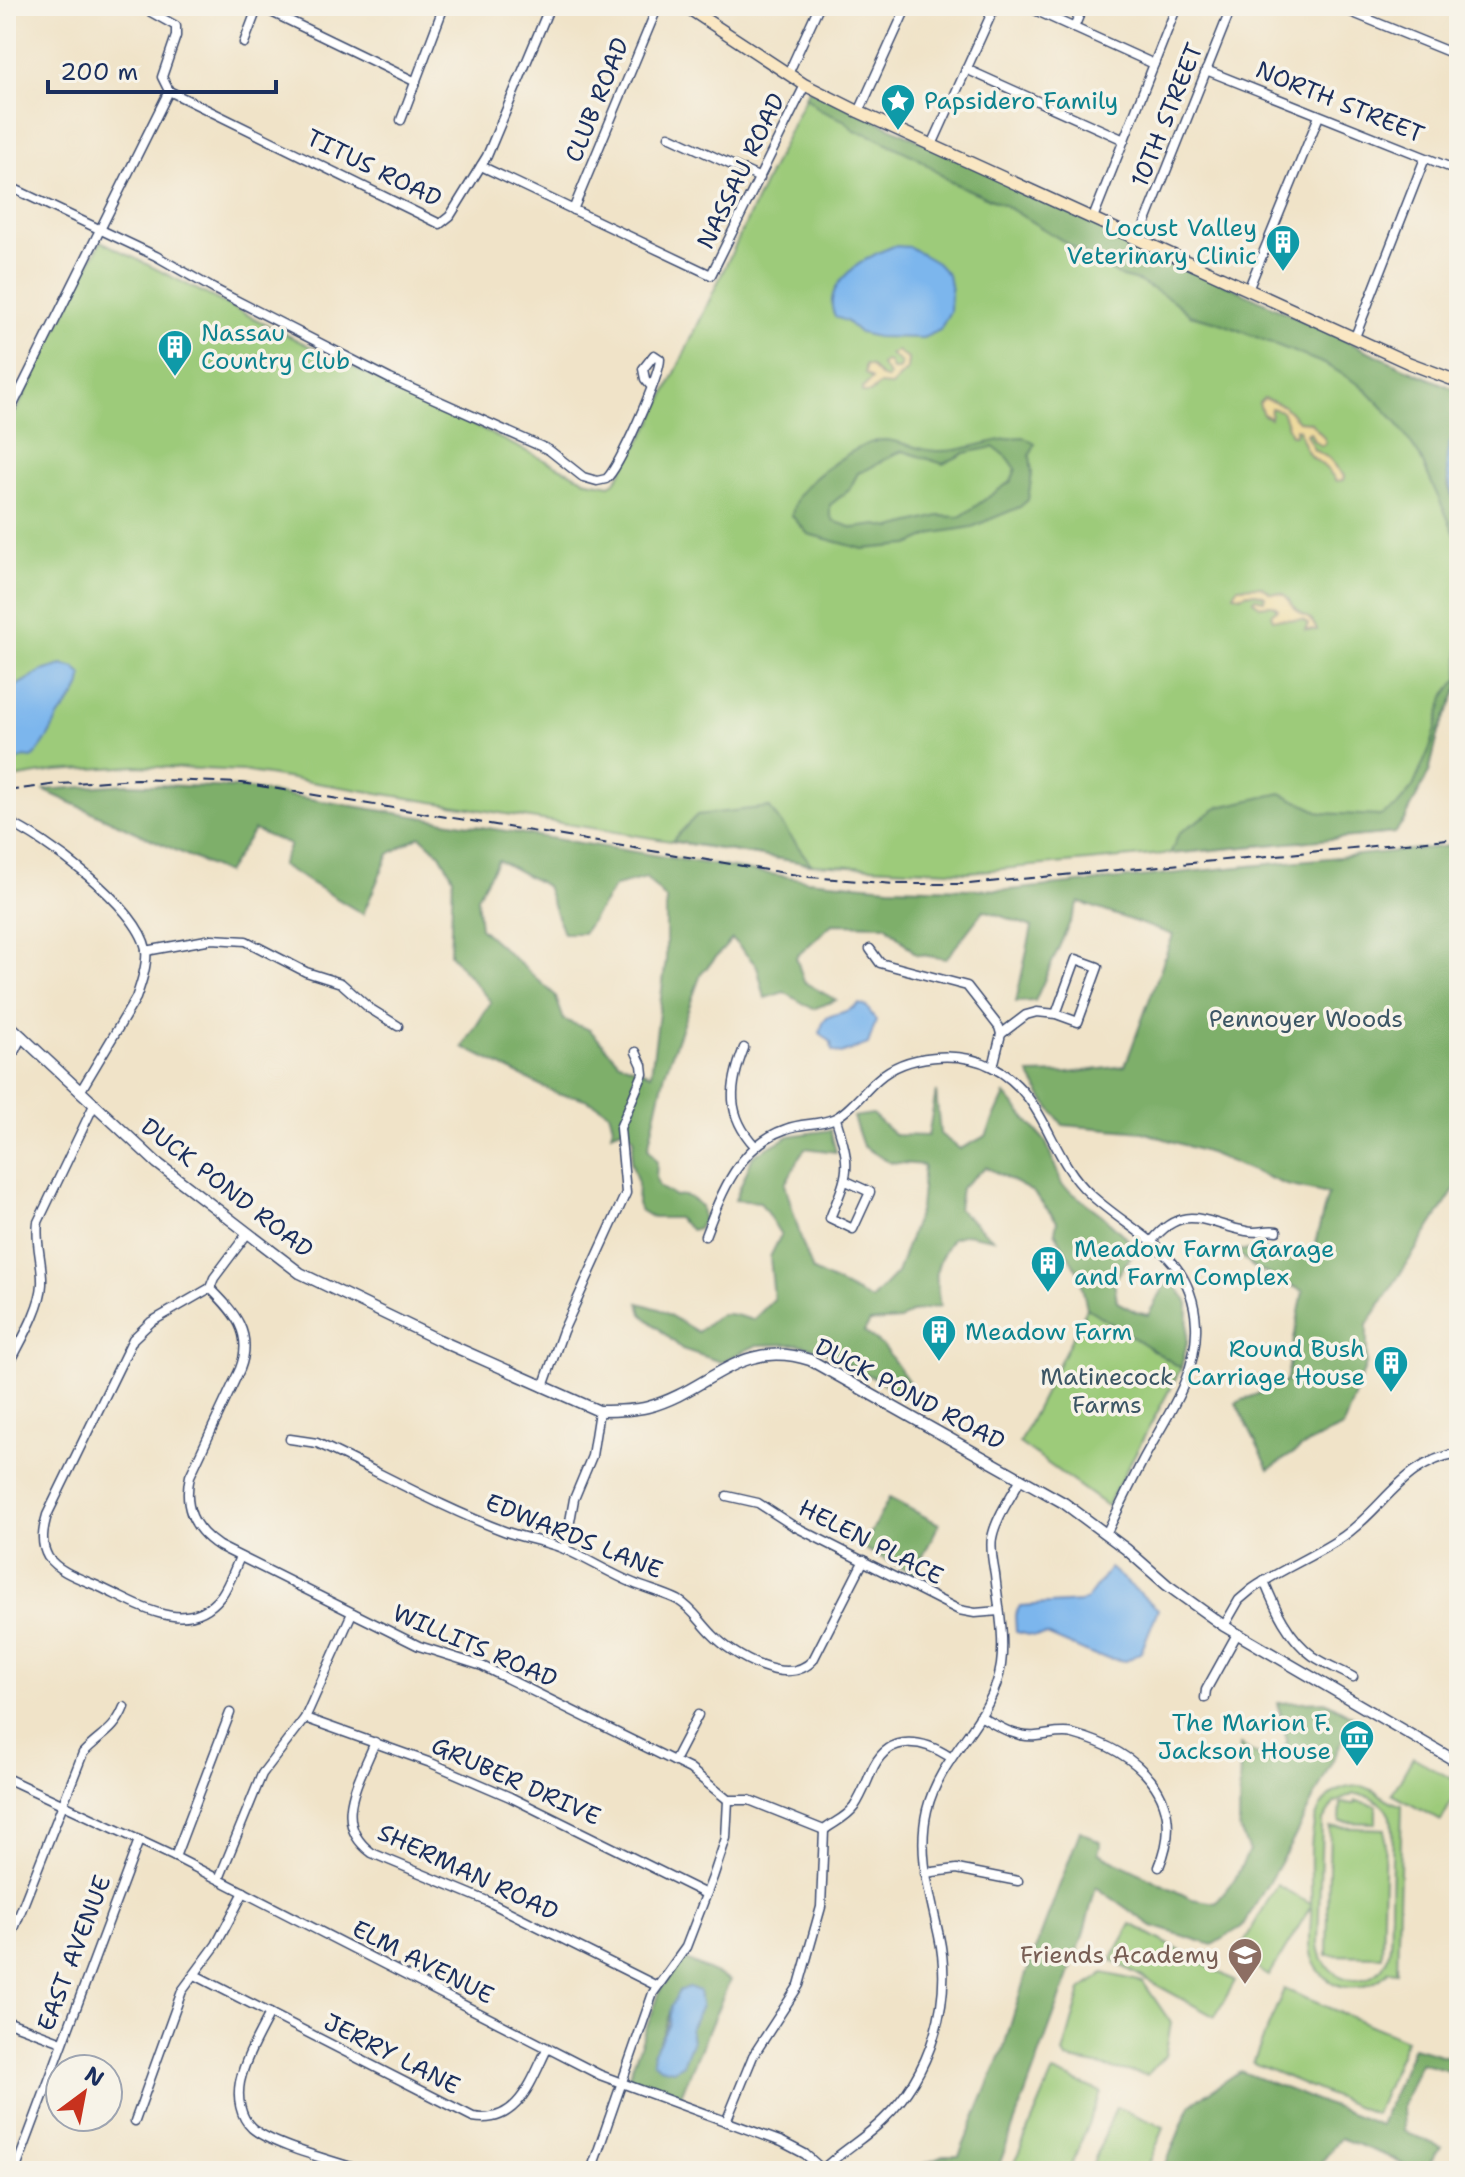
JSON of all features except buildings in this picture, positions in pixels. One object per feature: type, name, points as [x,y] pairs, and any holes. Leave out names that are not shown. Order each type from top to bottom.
[{"type":"main road","points":[[685,6],[805,85],[859,112],[1248,290],[1457,377]]},
{"type":"street","points":[[6,419],[169,91],[162,77],[176,36],[176,26],[140,6]]},
{"type":"street","points":[[244,43],[259,6],[416,82]]},
{"type":"street","points":[[401,120],[444,6]]},
{"type":"street","points":[[550,6],[481,166],[573,210]]},
{"type":"street","name":"CLUB ROAD","points":[[573,210],[658,6]]},
{"type":"street","points":[[788,74],[819,6]]},
{"type":"street","points":[[859,112],[907,6]]},
{"type":"street","points":[[932,145],[995,6]]},
{"type":"street","points":[[1026,6],[1154,64]]},
{"type":"street","points":[[1074,28],[1083,6]]},
{"type":"street","points":[[1093,218],[1177,6]]},
{"type":"street","name":"10TH STREET","points":[[1139,239],[1232,6]]},
{"type":"street","points":[[1336,6],[1459,56]]},
{"type":"street","points":[[966,69],[1124,140]]},
{"type":"street","name":"NORTH STREET","points":[[1206,70],[1459,171]]},
{"type":"street","name":"NASSAU ROAD","points":[[573,210],[711,275],[805,85]]},
{"type":"street","name":"TITUS ROAD","points":[[169,91],[438,224],[450,216],[481,166]]},
{"type":"street","points":[[1248,290],[1319,116]]},
{"type":"street","points":[[669,136],[760,178]]},
{"type":"street","points":[[1355,337],[1425,158]]},
{"type":"street","points":[[6,185],[101,230],[390,379],[549,450],[583,477],[597,481],[611,477],[644,410],[650,385]]},
{"type":"street","points":[[6,387],[19,394]]},
{"type":"street","points":[[6,821],[73,861],[131,922],[146,951],[142,982],[136,998],[80,1092]]},
{"type":"street","points":[[146,951],[212,939],[246,941],[306,972],[341,983],[369,1008],[398,1026]]},
{"type":"street","points":[[870,949],[880,963],[967,986],[999,1027],[1001,1034],[993,1067]]},
{"type":"street","points":[[1001,1034],[1026,1015],[1037,1012],[1056,1014],[1078,1022],[1098,967],[1076,959],[1056,1014]]},
{"type":"street","name":"DUCK POND ROAD","points":[[6,1022],[157,1163],[279,1258],[322,1285],[599,1411],[648,1407],[745,1360],[769,1354],[791,1354],[825,1368],[1064,1503],[1224,1626],[1459,1763]]},
{"type":"street","points":[[6,1068],[22,1036]]},
{"type":"street","points":[[744,1048],[736,1069],[733,1105],[736,1121],[755,1146]]},
{"type":"street","points":[[543,1387],[563,1331],[626,1193],[620,1128],[643,1074],[636,1052]]},
{"type":"street","points":[[705,1236],[726,1186],[755,1146],[787,1128],[836,1119],[881,1076],[896,1068],[942,1057],[958,1057],[993,1067],[1011,1080],[1045,1120],[1060,1157],[1082,1188],[1170,1258],[1190,1291],[1196,1326],[1194,1349],[1180,1392],[1106,1534]]},
{"type":"street","points":[[6,1371],[41,1293],[42,1274],[35,1239],[38,1222],[94,1105]]},
{"type":"street","points":[[836,1119],[847,1157],[846,1181],[830,1218],[853,1229],[870,1192],[846,1181]]},
{"type":"street","points":[[1152,1241],[1169,1224],[1188,1217],[1250,1232],[1277,1231]]},
{"type":"street","points":[[240,1557],[226,1589],[212,1605],[195,1614],[176,1618],[152,1611],[64,1570],[49,1557],[42,1537],[47,1515],[133,1339],[151,1322],[210,1288],[247,1234]]},
{"type":"street","name":"WILLITS ROAD","points":[[210,1288],[241,1323],[245,1352],[190,1476],[187,1500],[191,1518],[204,1536],[419,1646],[482,1666],[674,1761],[705,1779],[728,1800],[749,1800],[824,1830]]},
{"type":"street","points":[[565,1549],[574,1499],[592,1456],[599,1411]]},
{"type":"street","name":"EDWARDS LANE","points":[[290,1439],[317,1443],[492,1526],[565,1549],[632,1583],[676,1599],[690,1608],[726,1647],[784,1673],[800,1670],[813,1660],[864,1560]]},
{"type":"street","points":[[1224,1626],[1239,1600],[1264,1581],[1349,1533],[1423,1464],[1459,1453]]},
{"type":"street","points":[[823,2170],[891,2112],[917,2076],[931,2046],[940,2013],[943,1966],[925,1873],[923,1844],[928,1809],[934,1788],[950,1757],[992,1696],[1001,1665],[1002,1645],[992,1539],[1021,1478]]},
{"type":"street","name":"HELEN PLACE","points":[[727,1496],[758,1503],[792,1525],[959,1610],[975,1613],[999,1611]]},
{"type":"street","points":[[1264,1581],[1275,1609],[1292,1636],[1312,1655],[1353,1677]]},
{"type":"street","points":[[219,1879],[262,1774],[305,1718],[352,1613]]},
{"type":"street","points":[[1205,1698],[1206,1690],[1237,1634]]},
{"type":"street","points":[[6,1949],[83,1753],[96,1739],[114,1728],[124,1707]]},
{"type":"street","points":[[175,1857],[230,1713]]},
{"type":"street","points":[[674,1761],[698,1715]]},
{"type":"street","points":[[980,1716],[1018,1735],[1073,1734],[1122,1754],[1142,1768],[1160,1794],[1164,1806],[1167,1835],[1159,1867]]},
{"type":"street","name":"GRUBER DRIVE","points":[[305,1718],[375,1742],[510,1797],[706,1894]]},
{"type":"street","points":[[726,2122],[753,2056],[799,1985],[821,1907],[824,1830],[852,1810],[874,1766],[890,1748],[910,1741],[924,1743],[950,1757]]},
{"type":"street","name":"SHERMAN ROAD","points":[[375,1742],[350,1808],[353,1831],[363,1847],[487,1901],[657,1986]]},
{"type":"street","name":"ELM AVENUE","points":[[7,1780],[175,1857],[620,2084],[794,2147],[823,2170]]},
{"type":"street","points":[[591,2171],[657,1986],[686,1947],[725,1845],[728,1800]]},
{"type":"street","name":"EAST AVENUE","points":[[15,2171],[139,1840]]},
{"type":"street","points":[[925,1873],[963,1869],[1018,1881]]},
{"type":"street","points":[[135,2121],[182,1991],[216,1945],[244,1892]]},
{"type":"street","name":"JERRY LANE","points":[[195,1975],[463,2112],[482,2118],[503,2115],[517,2105],[547,2049]]},
{"type":"street","points":[[270,2013],[251,2050],[240,2084],[239,2099],[246,2121],[254,2130],[271,2139],[363,2171]]},
{"type":"street","points":[[6,2021],[62,2042]]},
{"type":"green space","name":"Nassau Country Club","points":[[809,89],[1459,391],[1459,687],[1439,731],[1429,772],[1405,819],[1394,833],[968,872],[811,864],[243,771],[137,766],[56,771],[6,779],[6,431],[101,241],[588,481],[610,485],[615,482],[652,422]]},
{"type":"green space","points":[[809,89],[1459,391],[1459,428],[1448,486],[1459,511],[1459,543],[1420,457],[1394,419],[1363,387],[1327,365],[1218,322],[1190,315],[1172,300],[1138,281],[1122,277],[1004,205],[951,182],[916,157],[868,134],[854,131],[846,121],[820,110],[805,96]]},
{"type":"green space","points":[[1023,437],[1035,444],[1030,455],[1032,474],[1028,500],[1020,507],[972,527],[935,533],[909,545],[863,549],[808,534],[792,516],[798,496],[816,477],[851,452],[873,442],[890,440],[930,451],[948,451]],"holes":[[[993,447],[1016,469],[1011,481],[960,517],[939,516],[892,528],[877,525],[854,528],[833,521],[830,514],[830,505],[849,490],[858,473],[903,451],[943,464],[965,453]]]},
{"type":"green space","points":[[1459,678],[1459,687],[1439,731],[1429,772],[1405,819],[1394,833],[1170,854],[1179,833],[1219,807],[1281,793],[1322,813],[1380,816],[1396,807],[1413,787],[1432,743],[1444,697]]},
{"type":"green space","name":"Pennoyer Woods","points":[[126,784],[243,788],[807,880],[889,887],[1009,890],[1459,845],[1459,1183],[1367,1325],[1367,1362],[1343,1427],[1314,1440],[1269,1469],[1236,1403],[1286,1382],[1303,1291],[1253,1267],[1235,1250],[1313,1251],[1328,1194],[1286,1185],[1212,1154],[1143,1132],[1063,1125],[1029,1074],[1125,1066],[1173,935],[1079,902],[1035,1001],[1016,1002],[1032,927],[984,910],[946,959],[916,954],[886,925],[832,924],[796,957],[804,982],[836,1000],[813,1009],[784,992],[765,998],[757,966],[732,939],[701,974],[665,1073],[648,1148],[657,1162],[659,1187],[675,1196],[689,1197],[701,1206],[703,1221],[698,1228],[691,1230],[677,1218],[653,1218],[640,1210],[637,1204],[638,1184],[631,1161],[634,1138],[624,1128],[611,1133],[613,1126],[609,1112],[586,1099],[560,1095],[463,1047],[491,1002],[450,954],[453,877],[440,854],[420,836],[389,854],[363,914],[281,865],[290,845],[254,830],[226,873],[43,790]],"holes":[[[498,860],[546,886],[563,933],[583,933],[615,886],[646,878],[666,899],[666,959],[651,1074],[619,1062],[590,1030],[564,1020],[555,995],[480,928],[477,897]]]},
{"type":"green space","points":[[769,807],[811,864],[672,841],[697,815]]},
{"type":"green space","points":[[936,1092],[940,1134],[960,1149],[986,1136],[1005,1094],[1046,1142],[1062,1185],[1102,1215],[1137,1248],[1114,1281],[1117,1302],[1148,1315],[1170,1277],[1188,1303],[1187,1342],[1181,1368],[1087,1308],[1079,1274],[1055,1232],[1057,1221],[1033,1192],[986,1167],[961,1188],[958,1209],[993,1239],[966,1234],[952,1238],[937,1270],[940,1306],[912,1312],[900,1320],[870,1322],[864,1332],[885,1348],[908,1381],[896,1390],[824,1351],[799,1344],[757,1345],[721,1362],[682,1349],[642,1314],[639,1303],[659,1309],[698,1332],[723,1314],[753,1320],[774,1299],[770,1257],[781,1235],[760,1202],[735,1200],[753,1156],[789,1136],[830,1130],[836,1152],[805,1148],[785,1184],[813,1271],[871,1300],[897,1273],[920,1209],[924,1165],[889,1162],[863,1146],[853,1117],[872,1114],[895,1135],[928,1136]]},
{"type":"green space","name":"Matinecock Farms","points":[[1087,1308],[1181,1368],[1107,1506],[1019,1443]]},
{"type":"green space","points":[[889,1498],[939,1524],[914,1574],[863,1548]]},
{"type":"green space","points":[[1325,1701],[1354,1717],[1292,1842],[1243,1926],[1212,1945],[1152,1926],[1096,1887],[1082,1939],[997,2171],[908,2171],[943,2156],[959,2156],[1003,2050],[1025,1977],[1080,1831],[1101,1843],[1098,1853],[1192,1899],[1216,1903],[1234,1881],[1249,1851],[1239,1828],[1240,1745],[1272,1763],[1287,1742],[1277,1703]]},
{"type":"green space","points":[[1413,1757],[1459,1783],[1441,1821],[1392,1794]]},
{"type":"green space","points":[[1362,1786],[1402,1805],[1397,1972],[1389,1971],[1369,1985],[1357,1987],[1335,1984],[1325,1978],[1312,1957],[1311,1906],[1269,1976],[1236,1956],[1277,1885],[1311,1904],[1313,1828],[1327,1798],[1342,1789]],"holes":[[[1354,1794],[1362,1795],[1386,1809],[1393,1830],[1388,1956],[1372,1976],[1360,1980],[1338,1975],[1328,1967],[1321,1957],[1318,1944],[1322,1822],[1334,1803]]]},
{"type":"green space","points":[[1356,1801],[1376,1805],[1376,1823],[1340,1822],[1341,1803],[1355,1804]]},
{"type":"green space","points":[[1330,1827],[1385,1829],[1382,1956],[1327,1955]]},
{"type":"green space","points":[[1131,1924],[1235,1981],[1215,2017],[1111,1960]]},
{"type":"green space","points":[[684,1959],[730,1980],[680,2097],[628,2078],[661,1989]],"holes":[[[679,1991],[692,2042],[654,2052]]]},
{"type":"green space","points":[[1104,1973],[1143,1982],[1171,2023],[1165,2056],[1147,2075],[1066,2059],[1063,2054],[1081,1990]]},
{"type":"green space","points":[[1284,1989],[1406,2040],[1375,2114],[1253,2063]]},
{"type":"green space","points":[[1413,2047],[1459,2060],[1459,2074],[1420,2063],[1402,2107],[1403,2131],[1441,2147],[1424,2171],[1416,2171],[1340,2138],[1315,2171],[1163,2171],[1190,2105],[1240,2071],[1380,2125]]},
{"type":"green space","points":[[1053,2072],[1101,2092],[1069,2171],[1011,2171]]},
{"type":"green space","points":[[1116,2107],[1164,2127],[1146,2171],[1090,2171]]},
{"type":"sand","points":[[897,351],[908,359],[907,370],[891,386],[879,385],[870,393],[862,393],[872,379],[865,374],[865,365],[888,379],[889,375],[881,365],[889,362],[892,370],[899,370],[901,363],[890,354]]},
{"type":"sand","points":[[1264,398],[1284,406],[1298,421],[1310,422],[1326,442],[1322,446],[1314,441],[1310,432],[1306,434],[1314,450],[1329,458],[1344,476],[1343,480],[1336,481],[1310,455],[1299,429],[1295,428],[1295,435],[1291,435],[1282,411],[1271,408],[1270,418],[1263,415],[1259,403]]},
{"type":"sand","points":[[1261,586],[1271,593],[1285,595],[1317,630],[1305,630],[1308,624],[1303,620],[1273,619],[1271,614],[1278,609],[1276,607],[1260,606],[1253,601],[1255,598],[1264,600],[1265,596],[1256,593],[1234,594],[1238,587]]},
{"type":"water","points":[[894,246],[910,247],[937,263],[948,275],[950,311],[940,330],[923,338],[877,337],[860,333],[846,321],[835,317],[832,305],[834,293],[848,272]]},
{"type":"water","points":[[1459,428],[1459,511],[1451,490],[1447,458]]},
{"type":"water","points":[[62,665],[75,668],[82,675],[76,694],[36,754],[6,766],[6,692],[42,671]]},
{"type":"water","points":[[859,1004],[866,1006],[876,1021],[868,1044],[841,1054],[832,1051],[831,1042],[820,1033],[824,1022]]},
{"type":"water","points":[[1110,1568],[1158,1609],[1141,1652],[1126,1661],[1095,1656],[1047,1635],[1016,1632],[1015,1615],[1020,1606],[1080,1602],[1087,1599]]},
{"type":"water","points":[[689,1987],[699,1991],[701,2006],[690,2029],[692,2042],[683,2064],[673,2070],[660,2067],[653,2061],[654,2052],[669,2023],[671,2006],[679,1991]]},
{"type":"railway","points":[[6,791],[137,779],[242,783],[809,877],[894,884],[968,884],[1459,838]]},
{"type":"place","name":"Papsidero Family","points":[[898,132]]},
{"type":"place","name":"Locust Valley Veterinary Clinic","points":[[1283,273]]},
{"type":"place","name":"Nassau Country Club","points":[[175,378]]},
{"type":"place","name":"Meadow Farm Garage and Farm Complex","points":[[1048,1294]]},
{"type":"place","name":"Meadow Farm","points":[[939,1363]]},
{"type":"place","name":"Round Bush Carriage House","points":[[1391,1394]]},
{"type":"place","name":"The Marion F. Jackson House","points":[[1357,1768]]},
{"type":"place","name":"Friends Academy","points":[[1245,1986]]}]
